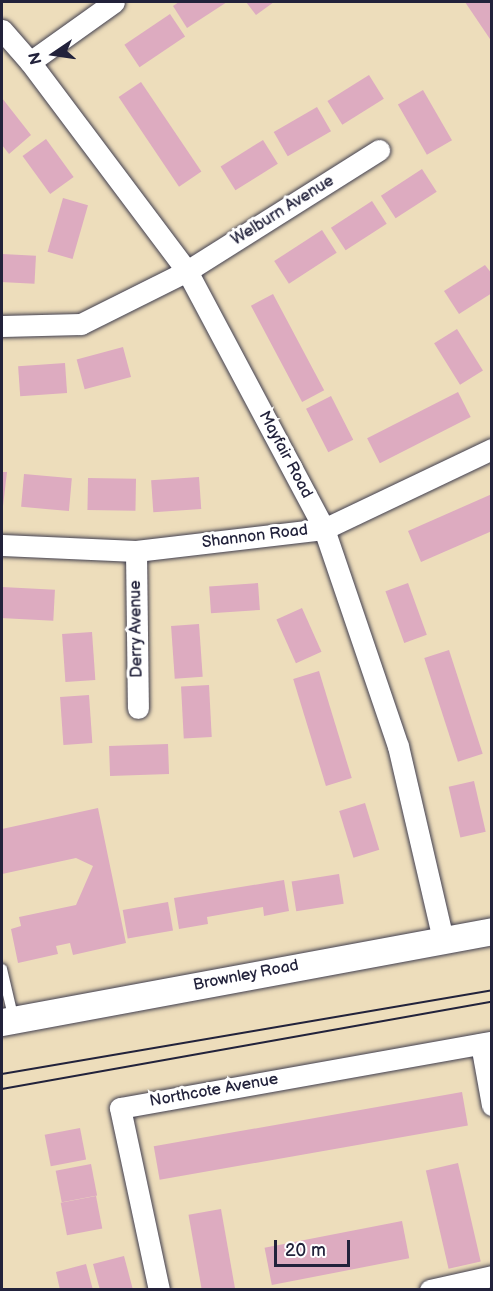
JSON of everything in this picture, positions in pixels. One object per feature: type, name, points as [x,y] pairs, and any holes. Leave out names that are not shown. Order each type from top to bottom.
[{"type":"street","points":[[30,62],[114,2]]},
{"type":"street","name":"Mayfair Road","points":[[2,30],[30,62],[187,271],[324,529],[398,746],[443,940]]},
{"type":"street","name":"Welburn Avenue","points":[[2,326],[81,324],[187,271],[379,150]]},
{"type":"street","name":"Shannon Road","points":[[2,545],[136,551],[324,529],[492,449]]},
{"type":"street","name":"Derry Avenue","points":[[136,551],[138,708]]},
{"type":"street","name":"Brownley Road","points":[[8,1021],[492,931]]},
{"type":"street","points":[[486,1043],[492,1105]]},
{"type":"street","name":"Northcote Avenue","points":[[159,1290],[120,1108],[486,1043]]},
{"type":"street","points":[[430,1290],[492,1276]]},
{"type":"lane","points":[[2,969],[8,1021]]},
{"type":"building","points":[[179,2],[227,2],[187,28],[173,6]]},
{"type":"building","points":[[246,2],[274,2],[256,15]]},
{"type":"building","points":[[465,2],[492,2],[492,42]]},
{"type":"building","points":[[170,14],[185,36],[140,67],[124,45]]},
{"type":"building","points":[[369,75],[384,99],[342,125],[327,101]]},
{"type":"building","points":[[141,82],[201,172],[179,187],[119,97]]},
{"type":"building","points":[[423,90],[452,140],[427,155],[398,104]]},
{"type":"building","points":[[2,98],[31,135],[9,154],[2,145]]},
{"type":"building","points":[[317,107],[331,131],[288,156],[274,132]]},
{"type":"building","points":[[46,139],[74,177],[50,194],[23,156]]},
{"type":"building","points":[[263,140],[278,164],[235,190],[221,166]]},
{"type":"building","points":[[422,169],[437,192],[396,218],[381,196]]},
{"type":"building","points":[[63,198],[88,205],[73,259],[48,252]]},
{"type":"building","points":[[372,201],[387,224],[346,250],[331,228]]},
{"type":"building","points":[[322,230],[337,253],[289,284],[274,261]]},
{"type":"building","points":[[2,254],[36,256],[34,284],[2,282]]},
{"type":"building","points":[[485,265],[492,274],[492,293],[459,314],[444,291]]},
{"type":"building","points":[[273,294],[324,390],[302,402],[251,306]]},
{"type":"building","points":[[457,329],[483,371],[460,385],[434,343]]},
{"type":"building","points":[[123,347],[131,377],[85,389],[77,359]]},
{"type":"building","points":[[65,363],[67,393],[20,396],[18,366]]},
{"type":"building","points":[[458,392],[471,417],[380,463],[367,438]]},
{"type":"building","points":[[331,396],[353,440],[328,452],[306,409]]},
{"type":"building","points":[[2,472],[7,472],[3,506],[2,506]]},
{"type":"building","points":[[24,474],[72,478],[69,511],[21,507]]},
{"type":"building","points":[[199,477],[201,509],[153,512],[151,480]]},
{"type":"building","points":[[88,478],[136,479],[135,511],[87,510]]},
{"type":"building","points":[[492,494],[492,531],[421,562],[408,531]]},
{"type":"building","points":[[258,583],[260,610],[211,613],[209,586]]},
{"type":"building","points":[[408,583],[427,635],[404,643],[385,591]]},
{"type":"building","points":[[2,587],[55,590],[53,621],[2,618]]},
{"type":"building","points":[[302,608],[322,652],[296,663],[276,619]]},
{"type":"building","points":[[199,624],[203,677],[175,679],[171,626]]},
{"type":"building","points":[[92,632],[95,680],[65,682],[62,634]]},
{"type":"building","points":[[449,650],[483,754],[458,762],[424,658]]},
{"type":"building","points":[[319,671],[352,778],[326,786],[293,679]]},
{"type":"building","points":[[209,685],[212,737],[184,738],[181,686]]},
{"type":"building","points":[[89,695],[92,743],[63,745],[60,697]]},
{"type":"building","points":[[168,744],[169,774],[110,776],[109,746]]},
{"type":"building","points":[[474,781],[486,832],[460,838],[449,787]]},
{"type":"building","points":[[365,803],[379,850],[354,858],[339,811]]},
{"type":"building","points":[[98,808],[126,943],[73,955],[70,943],[56,946],[58,954],[18,963],[11,929],[21,926],[19,917],[76,905],[93,866],[76,858],[2,874],[2,829]]},
{"type":"building","points":[[339,874],[344,904],[296,911],[292,882]]},
{"type":"building","points":[[284,880],[289,911],[264,916],[263,907],[207,917],[208,924],[179,929],[174,898]]},
{"type":"building","points":[[168,902],[173,931],[128,939],[123,910]]},
{"type":"building","points":[[462,1092],[468,1125],[160,1180],[154,1146]]},
{"type":"building","points":[[80,1128],[86,1159],[51,1166],[45,1135]]},
{"type":"building","points":[[458,1163],[481,1261],[449,1269],[426,1170]]},
{"type":"building","points":[[91,1164],[97,1195],[62,1202],[56,1171]]},
{"type":"building","points":[[96,1196],[102,1228],[67,1235],[61,1203]]},
{"type":"building","points":[[221,1209],[235,1290],[202,1290],[189,1215]]},
{"type":"building","points":[[402,1221],[409,1258],[272,1285],[265,1248]]},
{"type":"building","points":[[124,1256],[133,1290],[100,1290],[93,1264]]},
{"type":"building","points":[[86,1264],[93,1290],[60,1290],[56,1272]]},
{"type":"tram line","points":[[2,1074],[492,990]]},
{"type":"tram line","points":[[2,1089],[492,1002]]}]
